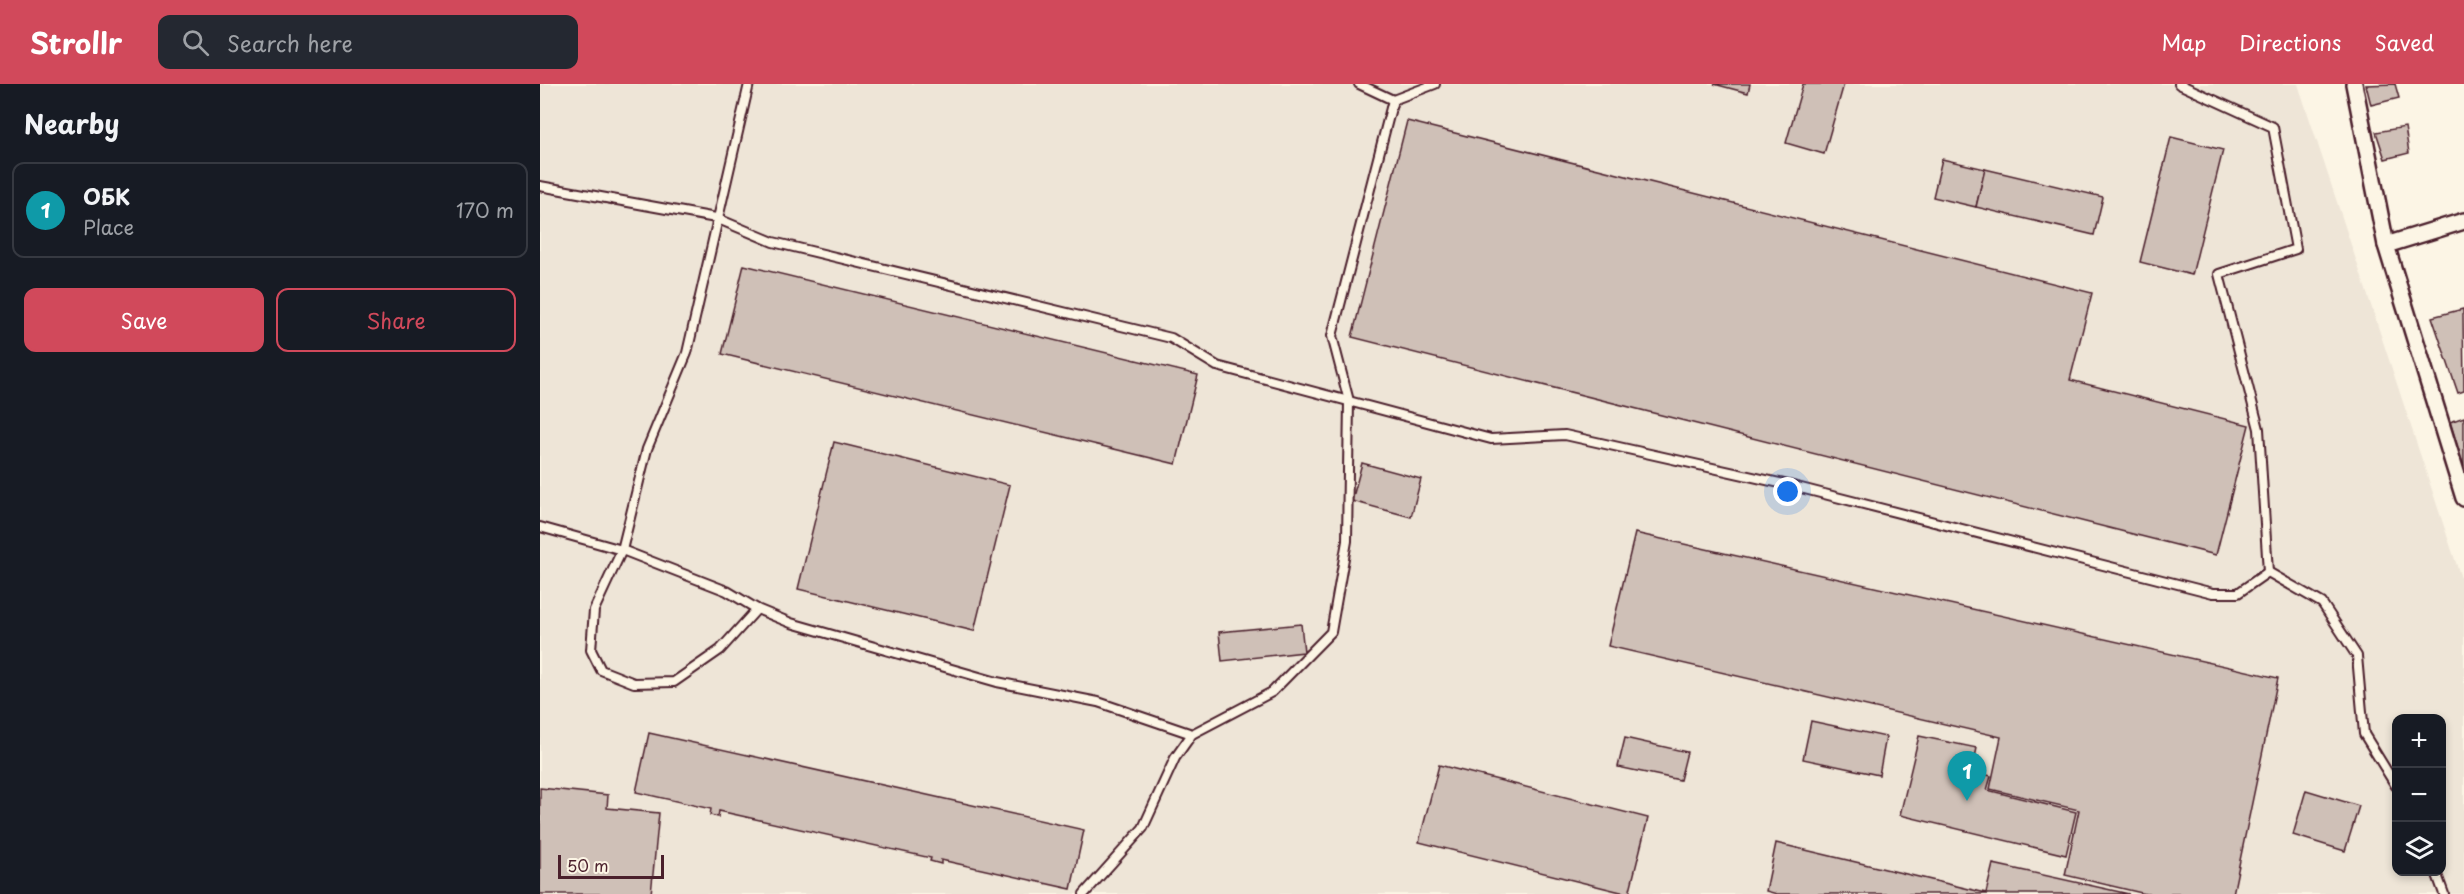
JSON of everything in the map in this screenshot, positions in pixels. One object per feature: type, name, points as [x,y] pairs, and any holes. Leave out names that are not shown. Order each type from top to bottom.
[{"type":"street","points":[[2354,84],[2386,245],[2464,498]]},
{"type":"street","points":[[2386,245],[2464,221]]},
{"type":"lane","points":[[749,84],[716,218],[713,248],[700,290],[687,353],[647,449],[622,550],[594,610],[591,650],[601,670],[634,683],[675,682],[720,650],[757,609]]},
{"type":"lane","points":[[1359,84],[1393,100],[1435,84]]},
{"type":"lane","points":[[2179,84],[2273,127],[2290,215],[2296,249],[2219,274],[2259,429],[2268,572]]},
{"type":"lane","points":[[1084,894],[1143,828],[1175,758],[1192,734],[1272,692],[1331,632],[1347,541],[1349,401],[1332,336],[1393,100]]},
{"type":"lane","points":[[540,186],[716,218],[773,242],[1172,338],[1217,366],[1491,439],[1565,435],[1789,485],[2213,593],[2238,593],[2268,572]]},
{"type":"lane","points":[[540,527],[622,550],[727,591],[757,609],[791,623],[998,682],[1098,702],[1192,734]]},
{"type":"lane","points":[[2268,572],[2322,603],[2357,656],[2364,734],[2392,778]]},
{"type":"lane","points":[[2437,876],[2444,894]]},
{"type":"shaded area","points":[[540,84],[2298,84],[2464,587],[2464,894],[540,894]]},
{"type":"building","points":[[1714,84],[1750,84],[1748,93]]},
{"type":"building","points":[[1803,84],[1844,84],[1824,154],[1786,143]]},
{"type":"building","points":[[2395,84],[2399,98],[2371,105],[2366,85]]},
{"type":"building","points":[[1407,121],[2092,293],[2070,380],[2249,425],[2216,555],[1352,337]]},
{"type":"building","points":[[2405,127],[2409,153],[2385,159],[2376,132]]},
{"type":"building","points":[[2171,137],[2223,150],[2192,275],[2140,262]]},
{"type":"building","points":[[1942,159],[1985,169],[1976,207],[1933,197]]},
{"type":"building","points":[[1985,169],[2103,197],[2094,235],[1976,207]]},
{"type":"building","points":[[744,265],[1198,375],[1176,464],[722,354]]},
{"type":"building","points":[[2463,309],[2464,391],[2458,393],[2432,317]]},
{"type":"building","points":[[2464,417],[2464,468],[2450,422]]},
{"type":"building","points":[[834,442],[1010,485],[974,631],[798,589]]},
{"type":"building","points":[[1362,463],[1421,479],[1411,517],[1352,501]]},
{"type":"building","points":[[1635,533],[2278,678],[2233,894],[2146,894],[2065,875],[2079,810],[1990,789],[2001,737],[1608,646]]},
{"type":"building","points":[[1301,624],[1304,652],[1222,661],[1219,632]]},
{"type":"building","points":[[1811,721],[1886,737],[1879,775],[1803,759]]},
{"type":"building","points":[[649,733],[1084,830],[1071,889],[941,860],[941,864],[930,861],[931,858],[719,811],[718,817],[710,815],[711,809],[636,792]]},
{"type":"building","points":[[1919,736],[1977,748],[1972,771],[1991,776],[1987,790],[2076,812],[2066,855],[1900,815]]},
{"type":"building","points":[[1625,738],[1687,752],[1680,780],[1618,767]]},
{"type":"building","points":[[1439,765],[1648,818],[1629,894],[1419,842]]},
{"type":"building","points":[[540,788],[608,795],[607,808],[659,813],[651,894],[540,894]]},
{"type":"building","points":[[2306,790],[2359,806],[2345,851],[2293,835]]},
{"type":"building","points":[[1776,843],[1986,893],[1993,864],[2129,894],[1777,894],[1766,891]]},
{"type":"place","name":"ОБК","points":[[1967,801]]}]
